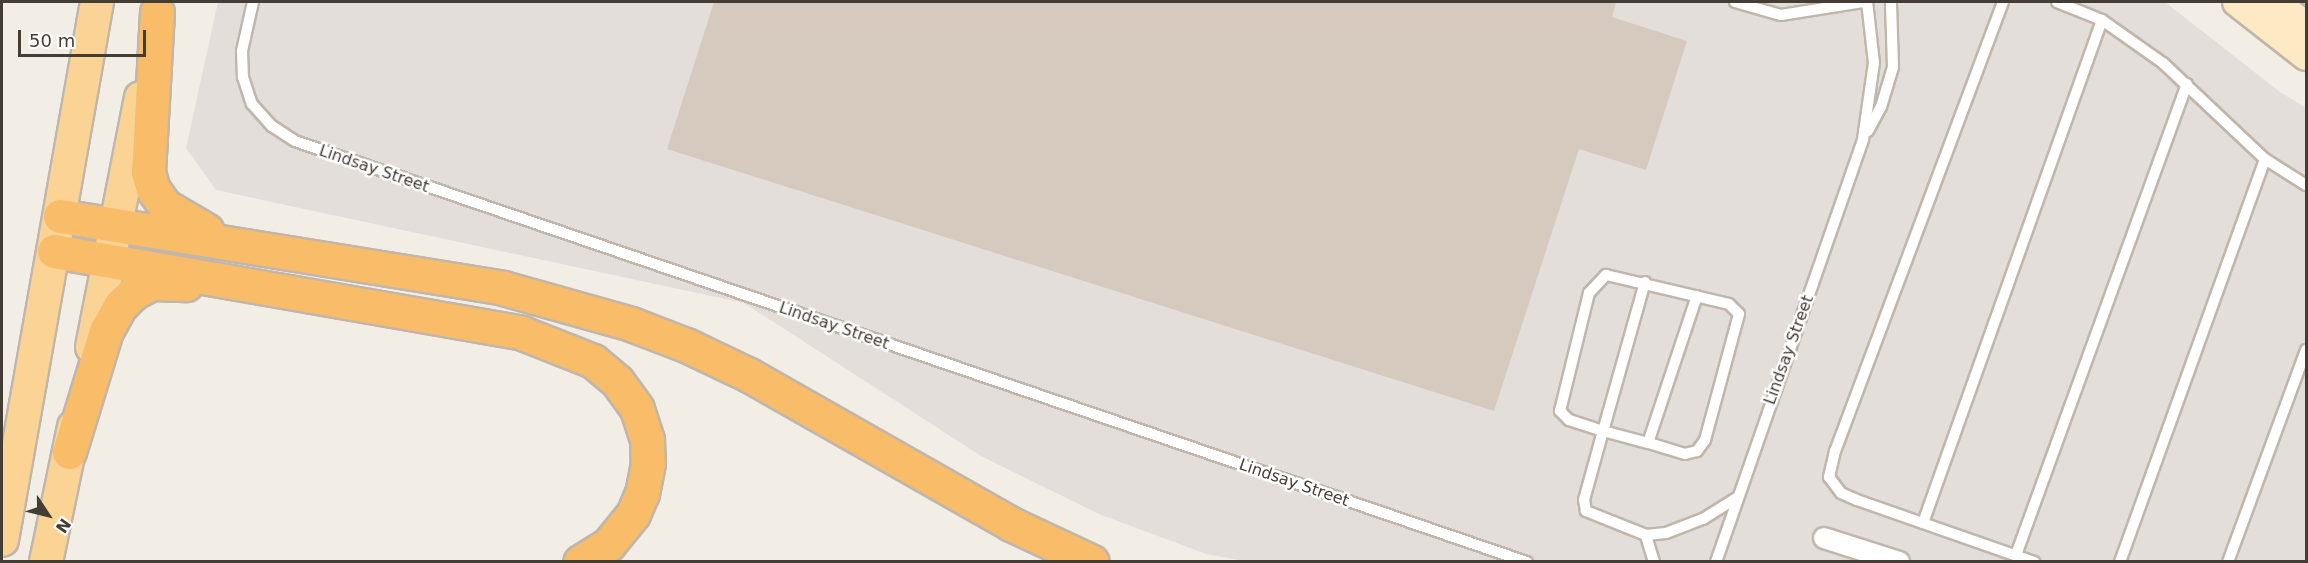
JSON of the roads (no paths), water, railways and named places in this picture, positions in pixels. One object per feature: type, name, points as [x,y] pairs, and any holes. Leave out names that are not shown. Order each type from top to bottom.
[{"type":"highway","points":[[158,7],[147,139],[150,181],[158,198],[178,217],[240,243]]},
{"type":"highway","points":[[60,216],[240,243],[503,288],[664,336],[749,375],[1011,524],[1092,561]]},
{"type":"highway","points":[[54,251],[112,259],[464,321],[536,337],[584,356],[616,381],[642,418],[648,463],[638,504],[615,538],[580,561]]},
{"type":"highway","points":[[69,452],[111,321],[124,300],[152,283],[183,284],[381,314],[464,321]]},
{"type":"main road","points":[[2,540],[97,2]]},
{"type":"main road","points":[[2237,2],[2307,56]]},
{"type":"main road","points":[[2275,2],[2307,26]]},
{"type":"main road","points":[[46,561],[112,259],[158,7]]},
{"type":"street","points":[[1824,538],[1899,561]]},
{"type":"lane","name":"Lindsay Street","points":[[253,2],[242,51],[243,77],[252,104],[272,126],[295,141],[1527,561]]},
{"type":"lane","name":"Lindsay Street","points":[[1735,2],[1781,15],[1865,2],[1874,63],[1863,139]]},
{"type":"lane","name":"Lindsay Street","points":[[1716,561],[1736,498],[1863,139],[1881,107],[1893,67],[1891,2]]},
{"type":"lane","points":[[2003,2],[1835,451],[1829,477],[1841,493],[2034,561]]},
{"type":"lane","points":[[2057,2],[2102,20],[2187,84],[2265,159],[2307,185]]},
{"type":"lane","points":[[1923,523],[2102,20]]},
{"type":"lane","points":[[2016,555],[2187,84]]},
{"type":"lane","points":[[2120,561],[2265,159]]},
{"type":"lane","points":[[1606,275],[1645,282],[1729,304],[1738,314],[1705,440],[1697,451],[1685,454],[1569,420],[1560,411],[1589,292],[1606,275]]},
{"type":"lane","points":[[1645,282],[1584,500],[1586,511],[1646,535],[1666,533],[1703,519],[1736,498]]},
{"type":"lane","points":[[1648,443],[1697,296]]},
{"type":"lane","points":[[2228,561],[2307,350]]},
{"type":"lane","points":[[1646,535],[1654,561]]}]
